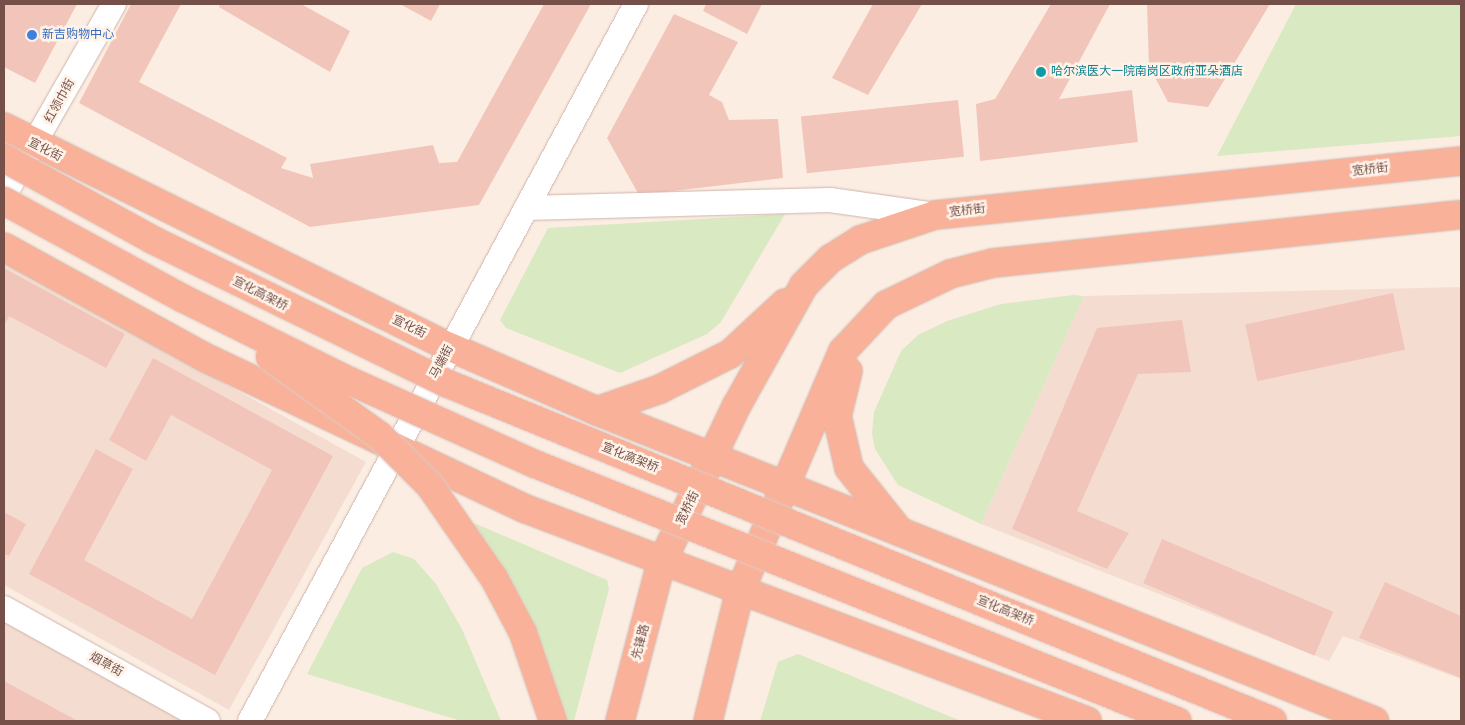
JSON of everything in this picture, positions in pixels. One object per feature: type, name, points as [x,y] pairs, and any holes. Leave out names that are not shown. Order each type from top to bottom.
[{"type":"highway","name":"宣化街","points":[[4,127],[35,146],[450,347],[597,411],[1374,721]]},
{"type":"highway","name":"宣化高架桥","points":[[4,158],[162,244],[446,383],[1273,721]]},
{"type":"highway","name":"宽桥街","points":[[661,564],[712,458],[804,285],[830,259],[860,240],[935,215],[1461,161]]},
{"type":"highway","points":[[4,201],[182,298],[341,377],[535,464],[1177,721]]},
{"type":"highway","points":[[708,721],[740,591],[843,351],[865,323],[911,291],[993,263],[1461,215]]},
{"type":"highway","points":[[4,247],[204,357],[526,509],[661,564],[740,591],[1087,721]]},
{"type":"highway","points":[[597,411],[660,389],[730,354],[804,285]]},
{"type":"highway","points":[[182,298],[379,435],[430,486],[483,562],[523,633],[553,721]]},
{"type":"highway","points":[[865,323],[837,416],[849,468],[901,533]]},
{"type":"highway","name":"先锋路","points":[[620,721],[661,564]]},
{"type":"street","name":"红领巾街","points":[[4,196],[35,146],[114,4]]},
{"type":"street","name":"马端街","points":[[250,721],[636,4]]},
{"type":"street","points":[[526,208],[830,200],[935,215]]},
{"type":"street","name":"烟草街","points":[[4,608],[208,721]]},
{"type":"shaded area","points":[[4,261],[366,462],[229,710],[4,585]]},
{"type":"shaded area","points":[[1461,287],[1461,679],[1343,636],[1329,661],[981,524],[1084,296]]},
{"type":"shaded area","points":[[4,620],[186,721],[4,721]]},
{"type":"green space","points":[[1296,4],[1461,4],[1461,136],[1217,156]]},
{"type":"green space","points":[[785,214],[721,322],[707,334],[620,373],[506,328],[500,320],[548,228]]},
{"type":"green space","points":[[1073,295],[1084,296],[981,524],[898,485],[875,449],[872,433],[874,412],[901,351],[918,335],[947,321],[1001,304]]},
{"type":"green space","points":[[474,523],[607,580],[609,589],[574,721],[562,721],[531,631]]},
{"type":"green space","points":[[393,552],[414,559],[436,584],[462,629],[501,721],[461,721],[307,674],[362,568]]},
{"type":"green space","points":[[798,654],[961,721],[760,721],[778,662]]},
{"type":"building","name":"新吉购物中心","points":[[4,4],[77,4],[35,83],[4,67]]},
{"type":"building","points":[[131,4],[181,4],[139,82],[287,158],[281,168],[313,178],[310,164],[433,145],[439,163],[457,162],[544,4],[591,4],[479,205],[310,227],[79,103]]},
{"type":"building","points":[[220,4],[301,4],[350,31],[330,72],[219,7]]},
{"type":"building","points":[[400,4],[440,4],[431,21]]},
{"type":"building","points":[[706,4],[762,4],[747,34],[703,11]]},
{"type":"building","points":[[873,4],[922,4],[868,95],[832,78]]},
{"type":"building","name":"哈尔滨医大一院南岗区政府亚朵酒店","points":[[1051,4],[1110,4],[1059,99],[1132,90],[1138,142],[980,161],[976,104],[995,99]]},
{"type":"building","points":[[1147,4],[1270,4],[1208,107],[1168,102],[1149,66]]},
{"type":"building","points":[[674,14],[738,42],[709,95],[722,102],[729,120],[778,119],[783,178],[639,195],[607,138]]},
{"type":"building","points":[[958,100],[964,157],[807,173],[801,117]]},
{"type":"building","points":[[4,268],[125,334],[106,368],[9,316],[4,326]]},
{"type":"building","points":[[1393,293],[1405,350],[1257,381],[1245,324]]},
{"type":"building","points":[[1182,320],[1191,372],[1138,374],[1077,511],[1129,533],[1107,569],[1012,529],[1097,328]]},
{"type":"building","points":[[153,358],[333,456],[215,675],[29,574],[96,449],[133,469],[84,560],[192,619],[272,470],[171,415],[146,461],[109,440]]},
{"type":"building","points":[[4,512],[26,524],[9,556],[4,554]]},
{"type":"building","points":[[1162,539],[1333,612],[1314,656],[1143,583]]},
{"type":"building","points":[[1385,582],[1461,616],[1461,678],[1359,638]]},
{"type":"building","points":[[4,681],[78,721],[4,721]]},
{"type":"place","name":"新吉购物中心","points":[[32,35]]},
{"type":"place","name":"哈尔滨医大一院南岗区政府亚朵酒店","points":[[1041,72]]}]
